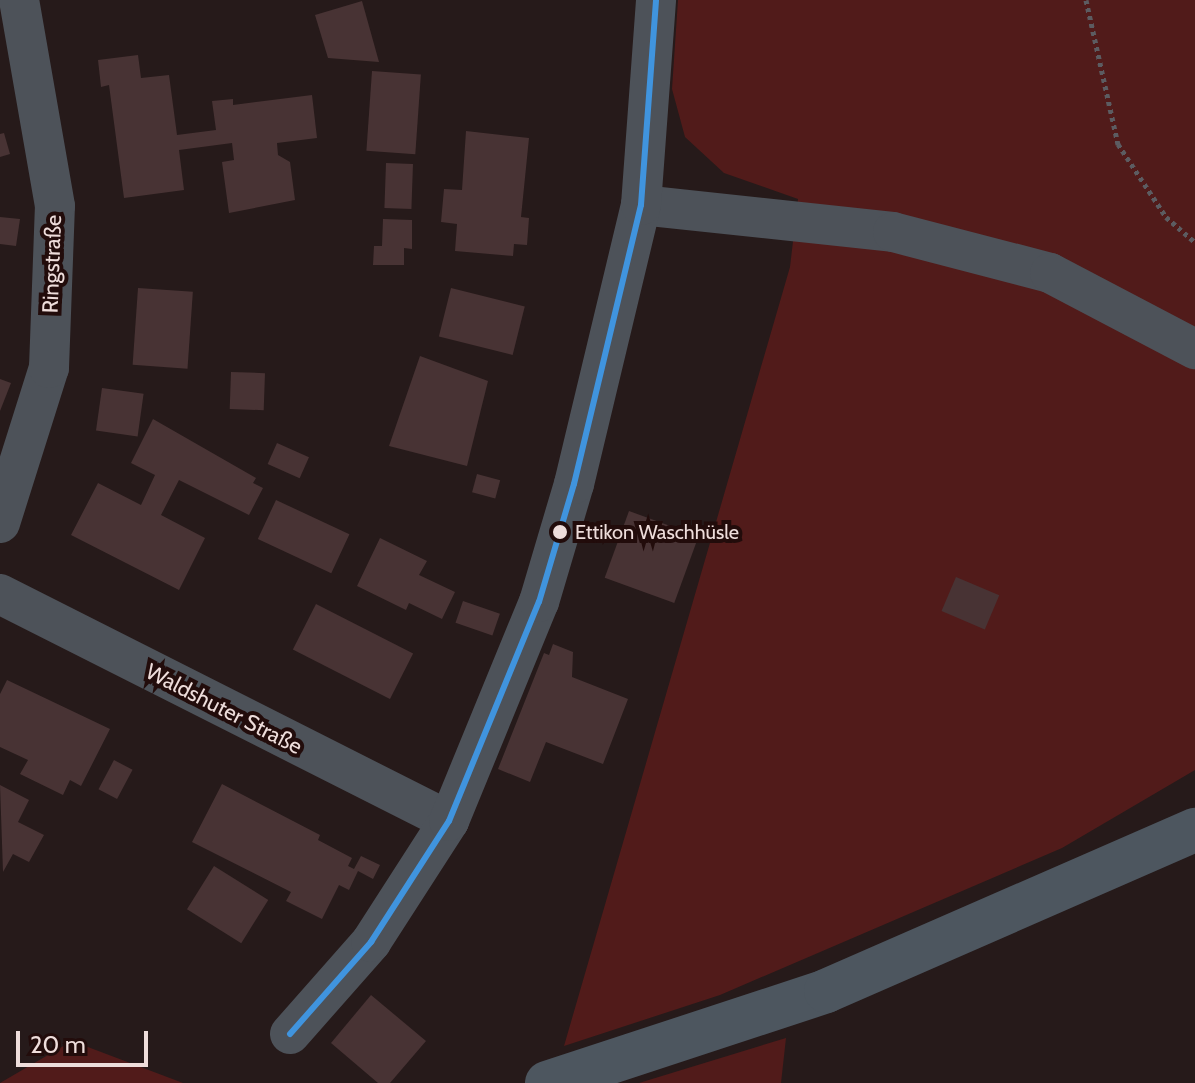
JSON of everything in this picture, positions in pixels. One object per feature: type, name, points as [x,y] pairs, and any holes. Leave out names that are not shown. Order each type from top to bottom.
[{"type":"main road","points":[[547,1083],[826,991],[1195,830]]},
{"type":"street","name":"Ringstraße","points":[[0,523],[49,368],[55,206],[19,0]]},
{"type":"street","points":[[290,1034],[371,942],[449,821],[539,602],[641,205],[656,0]]},
{"type":"street","points":[[641,205],[893,232],[1021,265],[1050,273],[1195,349]]},
{"type":"street","name":"Waldshuter Straße","points":[[0,594],[449,821]]},
{"type":"path","points":[[1086,0],[1118,144],[1166,217],[1195,242]]},
{"type":"shaded area","points":[[678,0],[1195,0],[1195,770],[1062,848],[720,995],[564,1046],[790,267],[798,199],[724,173],[685,137],[672,89]]},
{"type":"shaded area","points":[[786,1038],[781,1083],[639,1083]]},
{"type":"shaded area","points":[[72,1041],[183,1083],[0,1083]]},
{"type":"building","points":[[362,1],[379,62],[328,58],[315,15]]},
{"type":"building","points":[[138,55],[141,78],[169,75],[177,135],[216,130],[212,101],[233,99],[233,105],[312,95],[317,138],[277,143],[278,155],[290,162],[295,200],[229,213],[222,162],[234,160],[232,143],[179,150],[184,190],[124,198],[109,85],[101,87],[98,60]]},
{"type":"building","points":[[372,71],[421,74],[415,154],[366,151]]},
{"type":"building","points":[[466,131],[529,138],[521,217],[529,218],[527,245],[514,244],[513,256],[455,251],[457,224],[441,222],[444,189],[462,190]]},
{"type":"building","points":[[4,133],[10,154],[0,157],[0,134]]},
{"type":"building","points":[[386,163],[413,164],[411,209],[384,208]]},
{"type":"building","points":[[0,217],[20,219],[16,246],[0,244]]},
{"type":"building","points":[[383,219],[412,220],[412,249],[404,248],[404,265],[373,265],[374,246],[382,246]]},
{"type":"building","points":[[138,288],[193,292],[187,369],[133,365]]},
{"type":"building","points":[[451,288],[525,306],[513,355],[439,337]]},
{"type":"building","points":[[420,356],[488,381],[467,466],[389,446]]},
{"type":"building","points":[[231,372],[265,373],[264,410],[230,409]]},
{"type":"building","points":[[0,379],[11,383],[0,411]]},
{"type":"building","points":[[102,388],[144,394],[138,436],[96,431]]},
{"type":"building","points":[[153,419],[256,478],[253,483],[263,488],[249,515],[179,480],[161,515],[205,538],[179,590],[71,535],[98,483],[141,505],[155,475],[131,463]]},
{"type":"building","points":[[277,443],[309,457],[300,478],[268,464]]},
{"type":"building","points":[[477,474],[500,480],[495,499],[472,492]]},
{"type":"building","points":[[276,500],[349,534],[331,573],[258,539]]},
{"type":"building","points":[[629,511],[699,536],[674,603],[605,578]]},
{"type":"building","points":[[380,538],[427,561],[419,575],[455,592],[442,619],[409,603],[406,610],[357,586]]},
{"type":"building","points":[[956,577],[999,595],[985,629],[942,611]]},
{"type":"building","points":[[463,601],[500,614],[492,635],[456,623]]},
{"type":"building","points":[[316,604],[413,653],[390,699],[293,649]]},
{"type":"building","points":[[553,644],[573,652],[572,677],[628,699],[603,764],[546,742],[530,782],[498,769],[544,653],[549,655]]},
{"type":"building","points":[[7,680],[110,729],[81,786],[70,780],[63,795],[20,774],[28,760],[0,747],[0,694]]},
{"type":"building","points":[[114,760],[133,770],[117,799],[99,789]]},
{"type":"building","points":[[222,784],[320,835],[318,840],[352,858],[348,866],[354,869],[361,856],[380,865],[373,879],[358,871],[349,890],[339,885],[322,919],[286,901],[291,892],[192,842]]},
{"type":"building","points":[[0,785],[29,800],[18,822],[44,835],[29,862],[13,854],[3,872]]},
{"type":"building","points":[[214,866],[268,900],[241,943],[187,909]]},
{"type":"building","points":[[371,995],[426,1041],[390,1083],[378,1083],[331,1043]]},
{"type":"transit line","points":[[290,1034],[371,942],[449,821],[539,602],[574,484],[641,205],[656,0]]},
{"type":"place","name":"Ettikon Waschhüsle","points":[[560,532]]}]
